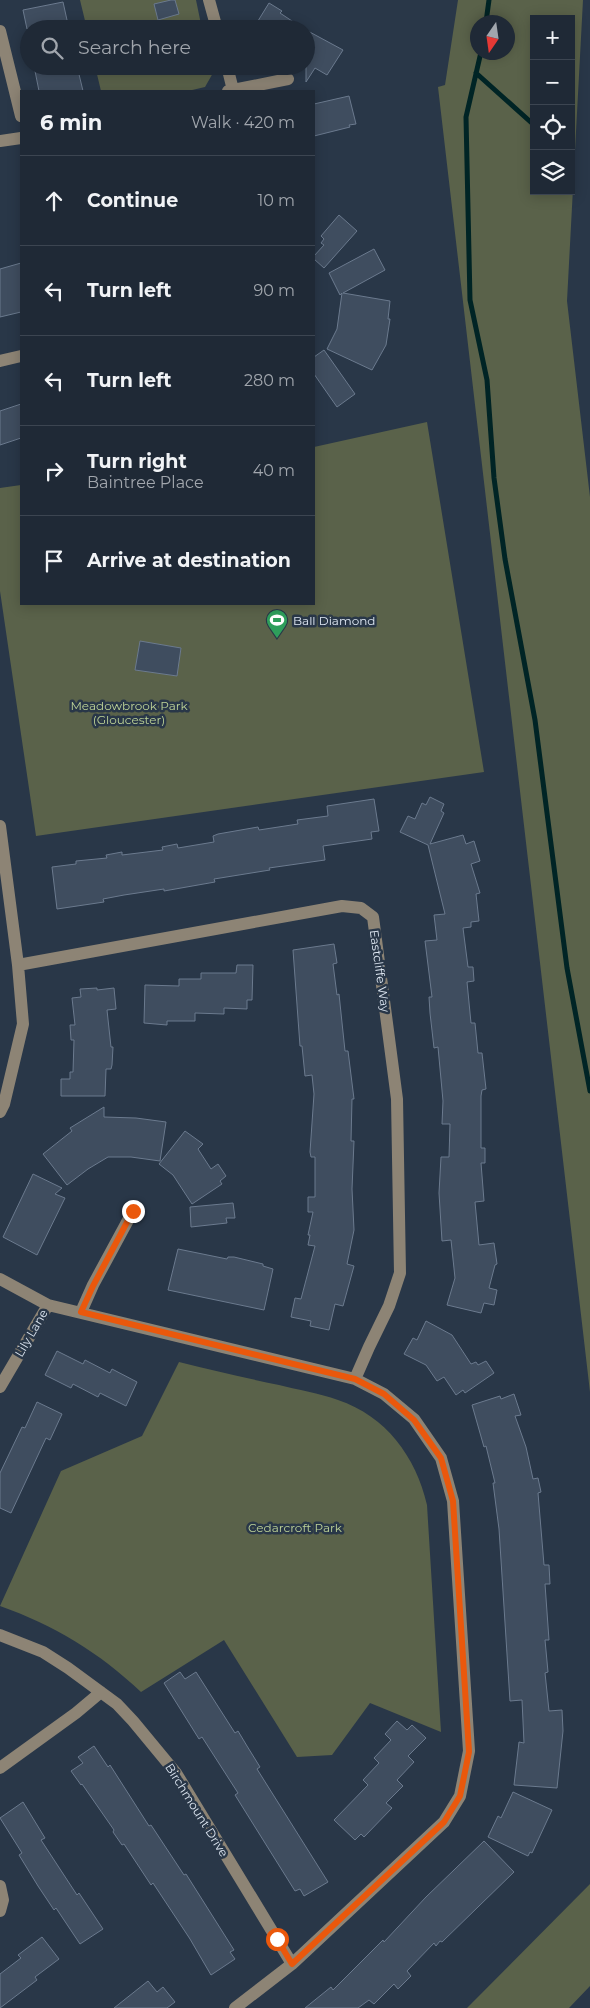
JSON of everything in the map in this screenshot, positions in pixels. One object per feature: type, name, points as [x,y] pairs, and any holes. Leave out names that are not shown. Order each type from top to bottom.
[{"type":"street","points":[[209,0],[215,20]]},
{"type":"street","points":[[0,31],[20,112]]},
{"type":"street","points":[[228,75],[230,90],[288,79]]},
{"type":"street","points":[[0,141],[20,138]]},
{"type":"street","points":[[0,361],[20,356]]},
{"type":"street","points":[[0,826],[18,965],[23,1024],[4,1104],[0,1112]]},
{"type":"street","name":"Eastcliffe Way","points":[[18,965],[342,906],[361,908],[373,917],[397,1099],[400,1273],[389,1306],[355,1379]]},
{"type":"street","points":[[81,1312],[133,1211]]},
{"type":"street","points":[[0,1279],[48,1304],[355,1379],[384,1394],[414,1420],[441,1458],[453,1501],[469,1752],[460,1796],[444,1822],[292,1964],[235,2008]]},
{"type":"street","name":"Lily Lane","points":[[0,1387],[48,1304]]},
{"type":"street","name":"Birchmount Drive","points":[[0,1635],[43,1652],[117,1704],[133,1720],[176,1773],[292,1964]]},
{"type":"street","points":[[0,1768],[76,1713],[101,1692]]},
{"type":"street","points":[[0,1886],[3,1900],[0,1911]]},
{"type":"green space","points":[[80,0],[196,0],[200,20],[85,20]]},
{"type":"green space","points":[[458,0],[583,0],[575,150],[575,15],[530,15],[530,195],[573,195],[567,301],[590,497],[590,1392],[438,87],[445,85]]},
{"type":"green space","points":[[97,75],[212,75],[205,87],[192,90],[101,90]]},
{"type":"green space","name":"Meadowbrook Park (Gloucester)","points":[[427,422],[484,772],[36,836],[0,591],[0,488],[20,485],[20,605],[315,605],[315,447]]},
{"type":"green space","name":"Cedarcroft Park","points":[[179,1362],[316,1393],[338,1400],[371,1416],[396,1440],[407,1455],[422,1487],[427,1505],[441,1732],[370,1703],[332,1755],[297,1757],[224,1640],[141,1692],[109,1665],[75,1641],[39,1622],[0,1606],[61,1471],[142,1436]]},
{"type":"green space","points":[[590,1884],[590,1986],[569,2008],[467,2008]]},
{"type":"building","points":[[175,0],[179,14],[158,20],[154,4]]},
{"type":"building","points":[[63,2],[67,20],[25,20],[23,10]]},
{"type":"building","points":[[269,3],[282,11],[280,13],[290,20],[259,20]]},
{"type":"building","points":[[315,35],[343,50],[327,75],[315,68]]},
{"type":"building","points":[[36,75],[79,75],[83,90],[39,90]]},
{"type":"building","points":[[306,75],[310,75],[306,82]]},
{"type":"building","points":[[349,96],[356,124],[315,136],[315,104]]},
{"type":"building","points":[[339,215],[357,231],[324,268],[315,260],[315,255],[324,245],[321,243],[324,239],[321,236]]},
{"type":"building","points":[[374,249],[385,270],[343,293],[390,301],[388,319],[390,319],[386,345],[372,370],[327,349],[337,329],[342,293],[340,295],[329,273]]},
{"type":"building","points":[[20,263],[20,312],[0,317],[0,269]]},
{"type":"building","points":[[324,350],[355,394],[337,407],[315,375],[315,356]]},
{"type":"building","points":[[20,404],[20,438],[0,445],[0,411]]},
{"type":"building","points":[[140,641],[181,648],[177,676],[135,670]]},
{"type":"building","points":[[430,797],[444,804],[441,811],[444,813],[430,844],[463,835],[466,844],[474,841],[480,861],[471,864],[480,893],[476,894],[479,921],[471,922],[471,927],[463,928],[468,967],[473,967],[474,981],[467,982],[471,1023],[475,1023],[478,1053],[482,1053],[486,1089],[482,1090],[481,1096],[481,1148],[485,1148],[485,1163],[481,1163],[484,1201],[475,1202],[479,1245],[494,1243],[497,1264],[495,1265],[489,1288],[497,1290],[494,1305],[484,1303],[481,1313],[447,1305],[455,1278],[451,1240],[442,1241],[439,1193],[441,1157],[449,1157],[450,1124],[442,1124],[443,1101],[438,1047],[434,1048],[429,997],[432,997],[425,941],[437,940],[434,915],[445,914],[428,845],[400,832],[408,816],[415,819],[422,803],[426,805]]},
{"type":"building","points":[[374,799],[379,831],[371,832],[372,839],[323,846],[325,860],[269,868],[270,870],[214,879],[215,882],[164,891],[164,889],[124,895],[103,899],[104,902],[57,909],[52,867],[76,864],[76,861],[107,858],[106,855],[122,852],[122,855],[163,850],[162,847],[177,844],[178,848],[214,842],[213,836],[218,834],[258,827],[259,830],[298,824],[297,820],[328,816],[327,806]]},
{"type":"building","points":[[334,944],[337,963],[333,964],[337,995],[339,994],[345,1051],[348,1051],[354,1099],[352,1099],[351,1141],[354,1141],[352,1189],[354,1230],[347,1264],[354,1266],[343,1306],[335,1304],[329,1330],[310,1326],[311,1321],[291,1317],[295,1298],[301,1299],[315,1246],[308,1245],[313,1212],[308,1212],[308,1197],[315,1197],[315,1157],[311,1157],[310,1152],[314,1094],[312,1075],[305,1076],[302,1046],[300,1046],[293,950]]},
{"type":"building","points":[[237,965],[253,965],[252,1000],[247,1000],[247,1009],[224,1008],[224,1014],[195,1013],[195,1021],[167,1021],[167,1025],[144,1023],[145,985],[179,986],[179,979],[201,979],[201,973],[236,973]]},
{"type":"building","points":[[97,988],[97,990],[114,988],[116,1009],[107,1010],[111,1047],[113,1047],[111,1069],[106,1069],[105,1096],[61,1096],[61,1079],[70,1079],[70,1072],[73,1072],[74,1040],[71,1040],[70,1025],[75,1025],[72,998],[81,997],[80,989]]},
{"type":"building","points":[[104,1107],[104,1117],[136,1118],[166,1122],[160,1161],[131,1157],[108,1157],[67,1185],[43,1154],[72,1131],[70,1128]]},
{"type":"building","points":[[185,1131],[203,1144],[198,1149],[211,1169],[218,1164],[226,1176],[220,1181],[222,1184],[192,1204],[173,1175],[159,1164]]},
{"type":"building","points":[[33,1174],[62,1188],[55,1194],[65,1198],[37,1255],[3,1237]]},
{"type":"building","points":[[233,1203],[235,1218],[226,1218],[227,1223],[191,1227],[190,1207]]},
{"type":"building","points":[[178,1249],[227,1259],[228,1257],[234,1257],[263,1264],[263,1266],[273,1269],[264,1310],[168,1290]]},
{"type":"building","points":[[426,1321],[452,1335],[471,1364],[476,1362],[478,1365],[486,1361],[494,1373],[465,1393],[463,1390],[456,1395],[444,1377],[437,1381],[426,1365],[404,1354],[413,1338],[417,1340]]},
{"type":"building","points":[[57,1351],[83,1364],[85,1360],[110,1373],[112,1369],[137,1382],[126,1406],[100,1393],[98,1397],[73,1384],[71,1388],[45,1375]]},
{"type":"building","points":[[514,1394],[521,1415],[515,1416],[526,1447],[533,1479],[538,1478],[541,1492],[538,1493],[544,1565],[549,1565],[550,1584],[545,1584],[549,1640],[545,1640],[548,1672],[545,1673],[549,1711],[562,1710],[563,1731],[557,1788],[514,1785],[519,1742],[524,1743],[522,1700],[510,1701],[499,1529],[493,1483],[495,1483],[486,1446],[484,1447],[472,1405],[500,1396],[501,1399]]},
{"type":"building","points":[[37,1402],[62,1414],[50,1440],[46,1438],[11,1513],[0,1508],[0,1473],[22,1427],[25,1428]]},
{"type":"building","points":[[180,1672],[185,1679],[196,1672],[235,1733],[238,1731],[260,1767],[257,1769],[328,1882],[304,1896],[300,1889],[295,1891],[235,1795],[238,1793],[202,1737],[199,1739],[164,1683]]},
{"type":"building","points":[[397,1721],[407,1730],[412,1725],[426,1738],[408,1756],[414,1762],[397,1780],[403,1786],[386,1803],[392,1808],[364,1837],[361,1834],[355,1840],[334,1820],[368,1785],[363,1780],[379,1763],[374,1758],[391,1740],[385,1734]]},
{"type":"building","points":[[94,1746],[108,1767],[110,1765],[149,1826],[151,1825],[184,1875],[186,1874],[234,1950],[230,1952],[235,1959],[211,1975],[153,1883],[151,1885],[82,1784],[71,1771],[83,1763],[78,1757]]},
{"type":"building","points":[[513,1792],[552,1810],[532,1853],[530,1852],[528,1856],[488,1837],[498,1816],[501,1818]]},
{"type":"building","points":[[23,1802],[45,1838],[41,1840],[77,1895],[79,1893],[103,1929],[80,1944],[56,1908],[54,1910],[38,1886],[19,1855],[22,1853],[0,1818]]},
{"type":"building","points":[[484,1841],[514,1872],[442,1942],[440,1941],[436,1946],[434,1943],[407,1971],[411,1976],[398,1989],[394,1984],[374,2004],[369,2000],[358,2008],[305,2008],[331,1987],[333,1990],[383,1940],[384,1942],[426,1897]]},
{"type":"building","points":[[42,1937],[59,1959],[35,1977],[37,1980],[0,2008],[0,1974],[21,1958],[18,1955]]},
{"type":"building","points":[[148,1981],[157,1992],[163,1987],[175,2002],[167,2008],[114,2008]]},
{"type":"waterway","points":[[487,15],[489,0]]},
{"type":"waterway","points":[[479,60],[466,117],[470,300],[487,380],[494,478],[505,559],[535,720],[567,968],[590,1091]]},
{"type":"waterway","points":[[476,73],[530,121]]},
{"type":"place","name":"Ball Diamond","points":[[277,639]]},
{"type":"route","points":[[133,1211],[81,1312],[355,1379],[384,1394],[414,1420],[441,1458],[453,1501],[469,1752],[460,1796],[444,1822],[292,1964],[277,1939]]}]
